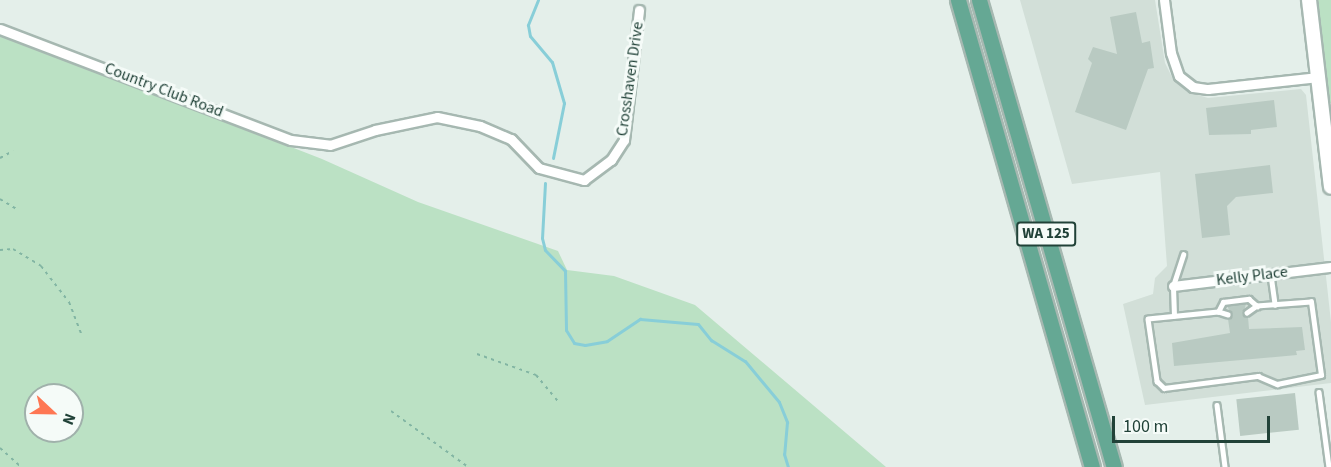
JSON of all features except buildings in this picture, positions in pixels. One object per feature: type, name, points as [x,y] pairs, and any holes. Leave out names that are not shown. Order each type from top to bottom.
[{"type":"main road","name":"WA 125","points":[[958,0],[1092,467]]},
{"type":"main road","name":"WA 125","points":[[979,0],[1114,467]]},
{"type":"main road","points":[[1309,0],[1331,187]]},
{"type":"street","points":[[1164,0],[1171,53],[1179,76],[1193,87],[1208,89],[1318,77]]},
{"type":"street","name":"Crosshaven Drive","points":[[330,145],[375,130],[437,117],[480,126],[512,139],[539,168],[584,180],[611,160],[624,140],[639,10]]},
{"type":"street","name":"Country Club Road","points":[[0,29],[291,140],[330,145]]},
{"type":"street","name":"Kelly Place","points":[[1173,286],[1331,267]]},
{"type":"lane","points":[[1174,316],[1173,286],[1183,255]]},
{"type":"lane","points":[[1271,274],[1275,305]]},
{"type":"lane","points":[[1218,312],[1223,302],[1249,299],[1257,306]]},
{"type":"lane","points":[[1228,315],[1218,312],[1148,319],[1157,381],[1164,388],[1258,376],[1277,384],[1321,375],[1311,302],[1257,306],[1247,313]]},
{"type":"lane","points":[[1319,393],[1329,467]]},
{"type":"lane","points":[[1217,405],[1225,467]]},
{"type":"path","points":[[0,158],[13,151]]},
{"type":"path","points":[[0,199],[18,210]]},
{"type":"path","points":[[0,250],[13,249],[41,266],[69,303],[82,336]]},
{"type":"path","points":[[477,354],[536,375],[558,401]]},
{"type":"path","points":[[391,411],[468,467]]},
{"type":"path","points":[[0,448],[21,467]]},
{"type":"shaded area","points":[[1020,0],[1155,0],[1165,63],[1174,81],[1191,93],[1208,98],[1301,89],[1306,95],[1331,322],[1331,383],[1145,405],[1123,304],[1153,294],[1155,278],[1167,266],[1160,172],[1072,184]]},
{"type":"green space","points":[[1309,0],[1331,0],[1331,103],[1321,104]]},
{"type":"green space","points":[[0,34],[322,159],[418,202],[558,251],[567,270],[614,276],[695,305],[886,467],[0,467]]},
{"type":"waterway","points":[[538,0],[528,25],[530,36],[552,62],[564,103],[553,158]]},
{"type":"waterway","points":[[545,183],[542,238],[545,250],[565,271],[566,330],[574,343],[585,345],[607,341],[640,319],[698,324],[711,340],[745,361],[779,402],[787,422],[784,454],[788,467]]}]
